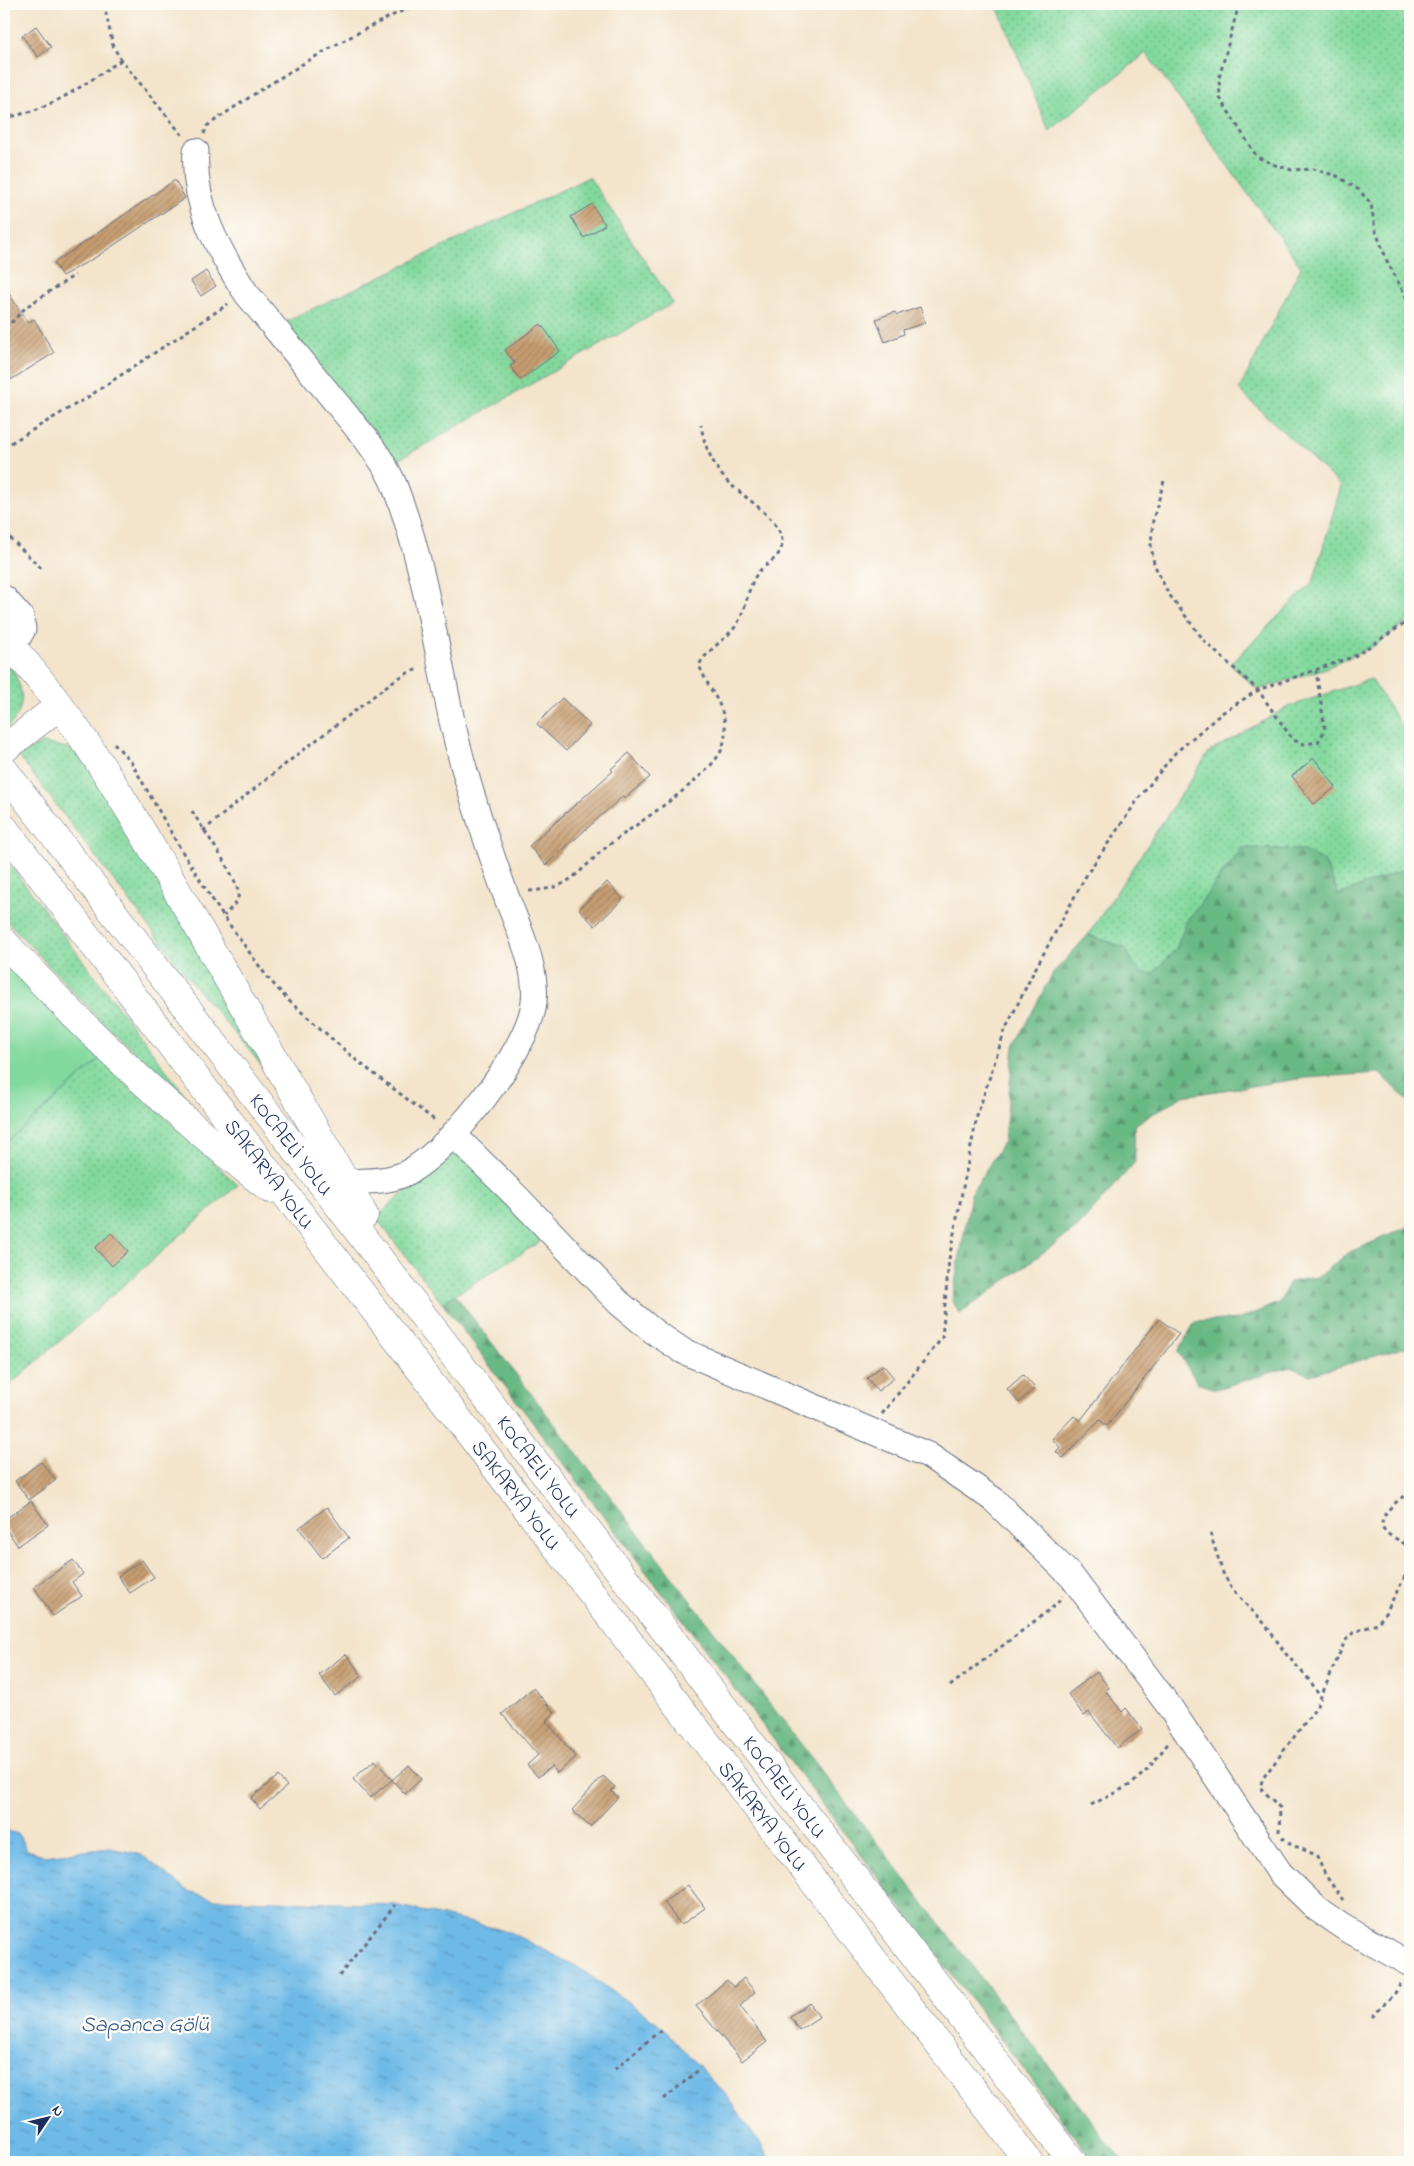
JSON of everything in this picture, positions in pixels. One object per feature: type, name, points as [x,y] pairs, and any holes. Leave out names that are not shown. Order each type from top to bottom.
[{"type":"highway","points":[[8,642],[59,706],[86,744],[167,875],[346,1182],[410,1297]]},
{"type":"highway","points":[[4,749],[59,706]]},
{"type":"highway","name":"KOCAELİ YOLU","points":[[4,770],[1074,2162]]},
{"type":"highway","name":"SAKARYA YOLU","points":[[4,828],[1028,2162]]},
{"type":"highway","points":[[4,942],[39,980],[130,1068],[218,1148],[300,1212]]},
{"type":"street","points":[[196,151],[194,170],[205,218],[218,248],[246,293],[342,409],[383,463],[395,486],[410,534],[452,724],[485,837],[526,953],[534,984],[532,1021],[518,1048],[502,1073],[453,1134],[422,1163],[402,1175],[346,1182]]},
{"type":"street","points":[[4,598],[21,617],[23,629],[8,642]]},
{"type":"street","points":[[453,1134],[518,1198],[618,1302],[683,1351],[871,1429],[928,1455],[975,1486],[1022,1526],[1072,1577],[1182,1725],[1280,1873],[1330,1918],[1406,1972]]},
{"type":"path","points":[[104,4],[113,46],[121,60],[196,151],[207,126],[265,86],[390,16],[417,4]]},
{"type":"path","points":[[1239,4],[1219,78],[1220,98],[1257,157],[1274,165],[1292,170],[1313,169],[1337,176],[1359,190],[1371,204],[1375,229],[1386,261],[1410,304]]},
{"type":"path","points":[[4,118],[43,109],[72,93],[121,60]]},
{"type":"path","points":[[4,327],[13,321],[26,307],[75,275]]},
{"type":"path","points":[[4,447],[88,397],[246,293]]},
{"type":"path","points":[[529,891],[549,889],[564,883],[608,845],[698,777],[718,758],[726,720],[718,698],[699,665],[705,655],[735,627],[742,615],[757,574],[778,554],[782,546],[779,529],[769,516],[746,499],[725,478],[705,447],[701,425]]},
{"type":"path","points":[[1164,481],[1153,520],[1150,545],[1154,564],[1168,593],[1206,643],[1258,690],[1293,740],[1304,744],[1318,742],[1325,730],[1316,671]]},
{"type":"path","points":[[4,532],[41,568]]},
{"type":"path","points":[[871,1429],[942,1338],[948,1259],[977,1116],[1005,1030],[1032,974],[1087,874],[1139,798],[1175,753],[1222,713],[1258,690],[1354,656],[1410,620]]},
{"type":"path","points":[[203,831],[297,754],[406,674],[418,670],[441,668]]},
{"type":"path","points":[[108,740],[122,750],[131,762],[180,848],[224,916],[268,978],[288,1000],[356,1060],[453,1134]]},
{"type":"path","points":[[192,811],[235,879],[239,890],[238,898],[224,916]]},
{"type":"path","points":[[1410,1491],[1386,1512],[1382,1519],[1383,1527],[1388,1534],[1402,1541],[1410,1550]]},
{"type":"path","points":[[1210,1533],[1223,1573],[1233,1591],[1265,1624],[1286,1654],[1311,1682],[1320,1698]]},
{"type":"path","points":[[1346,1904],[1336,1891],[1316,1855],[1290,1844],[1277,1830],[1280,1808],[1260,1787],[1263,1778],[1316,1708],[1345,1641],[1354,1632],[1377,1624],[1386,1612],[1410,1568]]},
{"type":"path","points":[[950,1686],[1057,1604],[1072,1577]]},
{"type":"path","points":[[1091,1805],[1132,1784],[1148,1769],[1182,1725]]},
{"type":"path","points":[[338,1976],[395,1905]]},
{"type":"path","points":[[1372,2017],[1395,1993],[1406,1972]]},
{"type":"path","points":[[615,2069],[662,2028]]},
{"type":"path","points":[[664,2099],[701,2068]]},
{"type":"green space","points":[[996,4],[1410,4],[1410,620],[1374,646],[1326,668],[1258,690],[1230,664],[1313,582],[1341,486],[1239,390],[1301,267],[1146,53],[1049,131]]},
{"type":"green space","points":[[589,177],[673,303],[393,463],[285,322]]},
{"type":"green space","points":[[4,656],[16,675],[21,695],[21,704],[13,722],[4,731]]},
{"type":"green space","points":[[1371,679],[1410,739],[1410,867],[1339,895],[1324,861],[1302,850],[1242,848],[1187,921],[1176,949],[1153,974],[1139,973],[1123,947],[1088,935],[1209,752],[1290,706]]},
{"type":"green space","points":[[42,743],[68,748],[86,760],[312,1132],[254,1056],[196,988],[18,755]]},
{"type":"green space","points":[[1242,848],[1302,850],[1324,861],[1339,895],[1410,867],[1410,1103],[1379,1073],[1306,1078],[1183,1096],[1134,1125],[1135,1162],[1079,1226],[960,1314],[952,1300],[971,1194],[1004,1141],[1014,1046],[1053,973],[1088,935],[1124,947],[1139,972],[1153,974],[1176,949],[1187,921]]},
{"type":"green space","points":[[4,857],[195,1108],[101,1021],[4,918]]},
{"type":"green space","points":[[11,964],[101,1058],[4,1145],[4,970]]},
{"type":"green space","points":[[101,1058],[238,1185],[4,1390],[4,1145]]},
{"type":"green space","points":[[453,1148],[546,1238],[442,1303],[376,1218]]},
{"type":"green space","points":[[1410,1226],[1410,1346],[1310,1375],[1290,1367],[1216,1389],[1197,1382],[1178,1352],[1195,1322],[1240,1319],[1280,1302],[1289,1282],[1317,1277],[1350,1252]]},
{"type":"green space","points":[[455,1295],[1123,2162],[1094,2162],[442,1303]]},
{"type":"water","name":"Sapanca Gölü","points":[[4,1830],[18,1834],[27,1850],[45,1856],[109,1848],[141,1854],[186,1890],[213,1899],[395,1905],[507,1931],[576,1966],[658,2023],[728,2097],[773,2162],[4,2162]]},
{"type":"building","points":[[36,26],[51,47],[38,57],[22,36]]},
{"type":"building","points":[[175,180],[185,198],[96,257],[62,276],[54,263]]},
{"type":"building","points":[[592,204],[605,225],[584,238],[571,217]]},
{"type":"building","points":[[206,271],[216,286],[201,296],[191,281]]},
{"type":"building","points":[[4,286],[28,323],[34,319],[54,353],[4,384]]},
{"type":"building","points":[[920,307],[925,323],[903,330],[904,334],[885,342],[876,319],[895,312],[897,315]]},
{"type":"building","points":[[541,324],[560,351],[520,380],[510,366],[515,363],[505,350]]},
{"type":"building","points":[[562,698],[590,725],[566,751],[537,724]]},
{"type":"building","points":[[629,753],[650,777],[625,798],[623,796],[546,865],[529,846],[613,771],[611,769]]},
{"type":"building","points":[[1314,758],[1336,787],[1314,804],[1292,776]]},
{"type":"building","points":[[607,882],[623,899],[595,926],[579,909]]},
{"type":"building","points":[[111,1233],[128,1251],[112,1266],[95,1248]]},
{"type":"building","points":[[1159,1319],[1179,1334],[1107,1426],[1100,1420],[1063,1458],[1056,1452],[1060,1447],[1052,1439],[1074,1416],[1080,1421]]},
{"type":"building","points":[[883,1365],[894,1378],[878,1391],[867,1378]]},
{"type":"building","points":[[1023,1375],[1035,1388],[1019,1403],[1007,1389]]},
{"type":"building","points":[[41,1462],[56,1480],[29,1500],[15,1481]]},
{"type":"building","points":[[31,1501],[48,1525],[18,1546],[4,1526],[4,1520]]},
{"type":"building","points":[[327,1507],[349,1538],[322,1558],[299,1528]]},
{"type":"building","points":[[73,1560],[83,1574],[72,1582],[82,1596],[53,1616],[34,1587]]},
{"type":"building","points":[[142,1560],[154,1577],[130,1593],[118,1576]]},
{"type":"building","points":[[346,1654],[362,1676],[335,1696],[319,1675]]},
{"type":"building","points":[[1097,1672],[1109,1688],[1105,1690],[1122,1712],[1126,1708],[1142,1729],[1117,1748],[1089,1712],[1084,1716],[1068,1694]]},
{"type":"building","points":[[533,1688],[555,1713],[546,1721],[576,1757],[557,1773],[552,1766],[538,1777],[527,1765],[538,1755],[502,1714]]},
{"type":"building","points":[[375,1760],[392,1780],[370,1798],[353,1779]]},
{"type":"building","points":[[409,1765],[421,1779],[405,1794],[392,1780]]},
{"type":"building","points":[[278,1776],[287,1786],[260,1809],[251,1798]]},
{"type":"building","points":[[603,1776],[615,1787],[611,1791],[618,1797],[590,1827],[572,1810]]},
{"type":"building","points":[[688,1885],[705,1908],[681,1925],[664,1902]]},
{"type":"building","points":[[744,1978],[755,1992],[740,2006],[767,2042],[742,2061],[696,2006],[727,1980],[733,1987]]},
{"type":"building","points":[[810,2003],[819,2017],[799,2030],[790,2016]]}]
